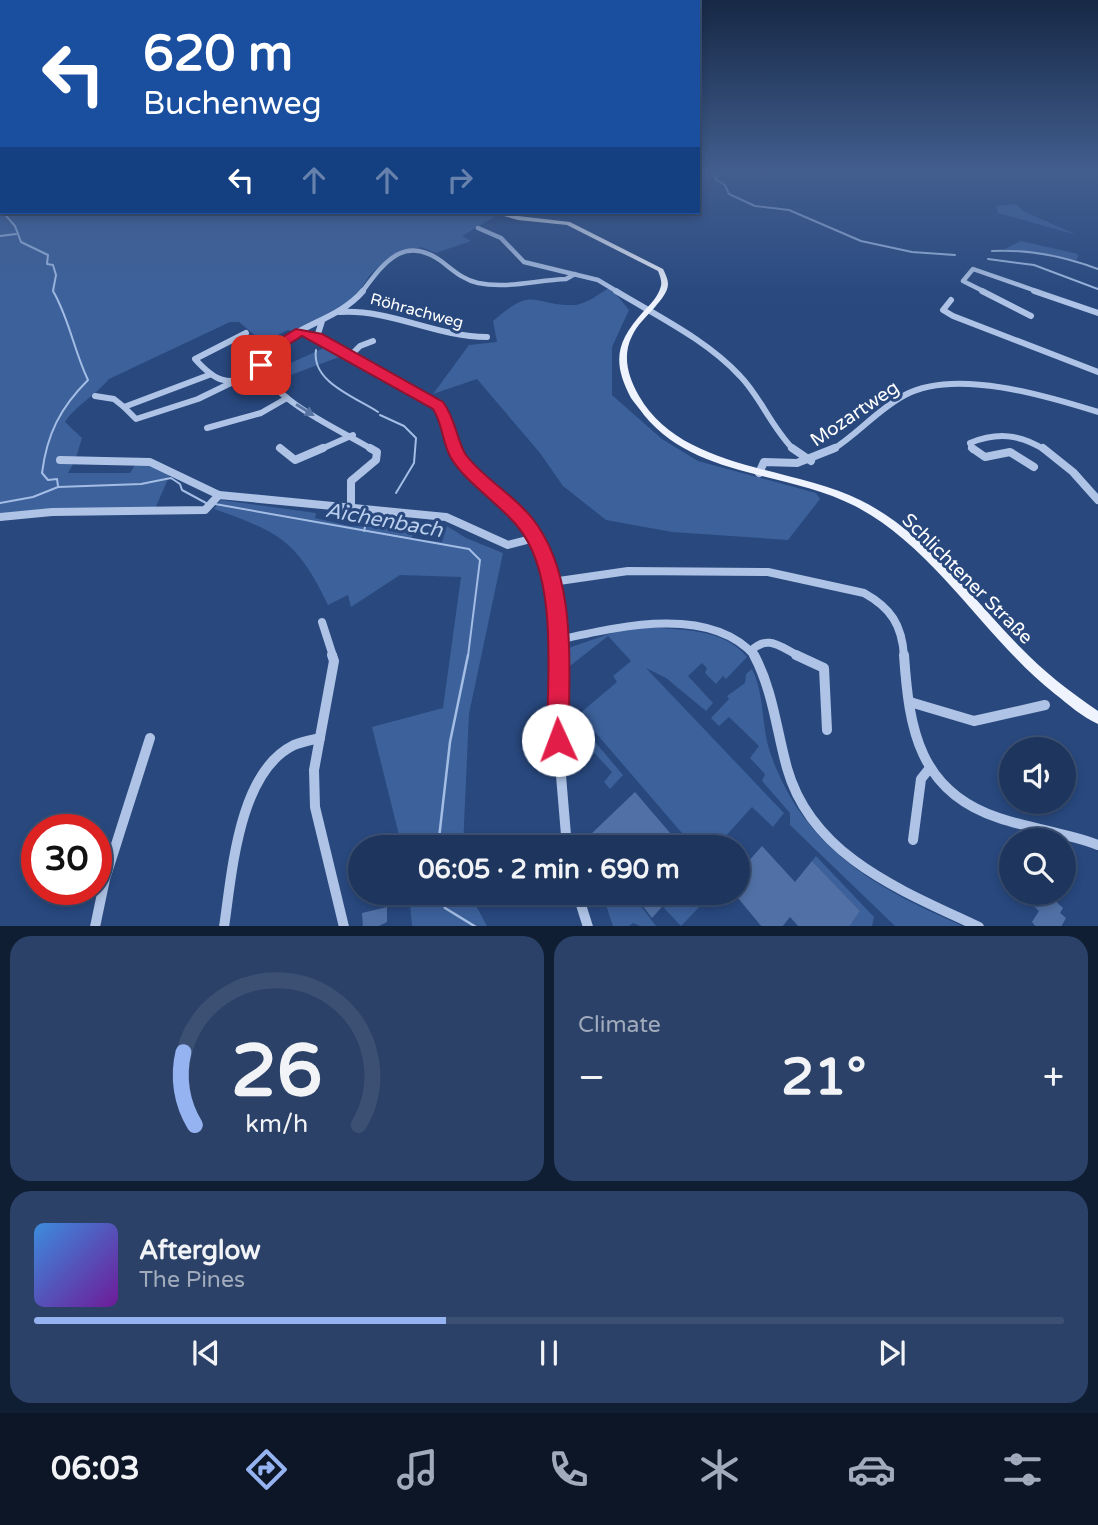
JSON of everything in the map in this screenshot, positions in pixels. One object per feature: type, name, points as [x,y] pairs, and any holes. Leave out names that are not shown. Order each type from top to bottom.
[{"type":"main road","name":"Schlichtener Straße","points":[[503,214],[568,223],[661,270],[667,285],[663,296],[629,330],[623,349],[623,369],[637,402],[670,435],[696,451],[759,473],[827,491],[873,512],[937,567],[1051,684],[1098,718]]},
{"type":"street","points":[[478,228],[504,241],[517,258],[524,262],[598,280],[688,334],[741,376],[769,421],[793,449],[811,461]]},
{"type":"street","points":[[351,507],[351,481],[379,456],[353,435],[287,398],[266,377],[261,365],[263,358],[300,332],[340,312],[361,295],[369,277],[389,259],[410,251],[429,254],[458,275],[484,284],[566,279],[575,274]]},
{"type":"street","points":[[1031,316],[962,285],[973,270],[1098,313]]},
{"type":"street","points":[[951,300],[943,310],[953,316],[1098,372]]},
{"type":"street","name":"Röhrachweg","points":[[340,312],[368,311],[458,338],[487,337]]},
{"type":"street","points":[[317,337],[322,321]]},
{"type":"street","points":[[300,332],[317,337],[426,396],[447,418],[458,456],[526,523],[535,538],[552,582],[558,640],[556,716],[566,835]]},
{"type":"street","points":[[246,333],[195,359],[209,375],[221,382],[266,377]]},
{"type":"street","points":[[351,356],[360,346],[373,341]]},
{"type":"street","points":[[124,407],[209,375]]},
{"type":"street","points":[[95,396],[114,399],[135,419],[198,399],[233,382]]},
{"type":"street","name":"Mozartweg","points":[[759,473],[764,462],[786,466],[811,461],[850,439],[899,398],[931,387],[980,387],[1038,395],[1098,412]]},
{"type":"street","points":[[207,428],[261,413],[287,398]]},
{"type":"street","points":[[280,448],[295,460],[353,435]]},
{"type":"street","points":[[1034,467],[1010,452],[985,457],[972,449],[970,443],[998,435],[1019,436],[1073,469],[1098,500]]},
{"type":"street","points":[[60,460],[149,462],[171,470],[219,495],[446,517],[508,545],[535,538]]},
{"type":"street","points":[[0,517],[52,512],[205,510],[219,495]]},
{"type":"street","points":[[552,582],[628,571],[768,572],[864,593],[888,608],[902,632],[915,735],[929,769],[967,805],[997,820],[1098,845]]},
{"type":"street","points":[[322,622],[334,661],[314,770],[315,807],[344,926]]},
{"type":"street","points":[[558,640],[638,624],[674,625],[733,639],[751,651],[767,678],[784,765],[794,792],[813,821],[843,851],[879,876],[979,926]]},
{"type":"street","points":[[751,651],[760,642],[767,641],[824,668],[827,730]]},
{"type":"street","points":[[910,702],[974,720],[998,718],[1045,705]]},
{"type":"street","points":[[95,926],[107,867],[138,788],[150,738]]},
{"type":"street","points":[[223,926],[241,821],[253,793],[267,768],[284,750],[299,740],[320,738]]},
{"type":"street","points":[[913,840],[922,779],[929,769]]},
{"type":"street","points":[[581,905],[588,926]]},
{"type":"shaded area","points":[[0,214],[488,214],[494,217],[462,236],[471,241],[436,253],[421,247],[389,257],[369,276],[357,296],[336,311],[295,332],[288,330],[263,342],[239,322],[230,322],[109,379],[65,422],[82,438],[68,473],[130,473],[137,462],[171,472],[155,509],[0,517]]},
{"type":"shaded area","points":[[1002,214],[1030,214],[1077,235]]},
{"type":"shaded area","points":[[1021,241],[1078,254],[1077,260],[1005,249]]},
{"type":"shaded area","points":[[610,287],[629,310],[612,347],[612,395],[662,439],[698,461],[816,493],[820,499],[788,540],[672,532],[606,520],[563,486],[540,453],[477,379],[433,394],[469,345],[497,342],[493,321],[517,303],[533,299],[575,305]]},
{"type":"shaded area","points":[[326,347],[342,356],[280,379],[273,371]]},
{"type":"shaded area","points":[[221,500],[316,513],[315,518],[350,526],[413,529],[412,539],[442,542],[447,526],[466,538],[503,553],[469,714],[464,835],[399,835],[372,727],[443,708],[461,577],[400,575],[351,607],[348,595],[328,605],[306,566],[284,541],[255,525],[214,509]]},
{"type":"shaded area","points":[[647,627],[701,632],[726,640],[747,657],[726,679],[723,676],[716,684],[705,673],[707,668],[702,663],[688,676],[713,703],[706,711],[666,678],[646,668],[784,813],[773,827],[752,807],[727,835],[684,835],[595,732],[590,736],[623,775],[610,789],[604,782],[612,772],[576,733],[567,739],[567,713],[570,711],[578,715],[617,682],[613,676],[631,661],[608,636],[570,666],[569,701],[566,703],[566,653],[571,647],[624,629]]},
{"type":"shaded area","points":[[752,669],[759,689],[770,752],[784,785],[822,839],[872,880],[963,926],[895,926],[790,825],[790,813],[762,781],[765,774],[750,758],[759,746],[729,717],[719,726],[711,718],[729,699],[727,696],[745,683],[746,674]]},
{"type":"shaded area","points":[[816,856],[874,917],[872,926],[849,926],[860,911],[812,861]]},
{"type":"shaded area","points":[[410,905],[476,905],[487,926],[412,926]]},
{"type":"shaded area","points":[[606,905],[640,905],[656,926],[633,923],[629,926],[613,926]]},
{"type":"shaded area","points":[[667,905],[701,905],[681,926],[664,908]]},
{"type":"building","points":[[635,792],[672,835],[590,835]]},
{"type":"building","points":[[762,846],[795,882],[812,861],[860,911],[850,926],[798,926],[790,917],[783,926],[761,926],[744,905],[750,905],[750,860]]},
{"type":"building","points":[[642,905],[664,905],[652,918]]},
{"type":"building","points":[[1033,905],[1060,905],[1063,908],[1060,913],[1066,918],[1062,926],[1035,926],[1032,922],[1039,911]]},
{"type":"building","points":[[387,907],[387,922],[379,926],[363,926],[362,913]]},
{"type":"waterway","points":[[5,214],[15,226],[21,242],[48,255],[47,264],[53,265],[56,275],[53,291],[88,380],[62,411],[47,446],[42,473],[48,480],[57,479],[58,486]]},
{"type":"waterway","points":[[799,214],[861,241],[912,252],[955,255]]},
{"type":"waterway","points":[[0,236],[16,234]]},
{"type":"waterway","points":[[992,251],[1046,254],[1098,269]]},
{"type":"waterway","points":[[988,259],[1034,265],[1098,289]]},
{"type":"waterway","points":[[316,350],[316,361],[327,380],[378,412]]},
{"type":"waterway","points":[[380,415],[404,426],[416,438],[414,463],[396,493]]},
{"type":"waterway","name":"Aichenbach","points":[[0,503],[33,497],[58,487],[141,484],[171,478],[180,484],[182,490],[206,503]]},
{"type":"waterway","name":"Aichenbach","points":[[215,504],[364,530]]},
{"type":"waterway","points":[[364,530],[366,523],[377,513]]},
{"type":"waterway","name":"Aichenbach","points":[[364,530],[469,549],[480,560],[468,656]]},
{"type":"waterway","name":"Aichenbach","points":[[439,835],[450,742],[468,655]]},
{"type":"waterway","name":"Aichenbach","points":[[444,905],[474,926]]},
{"type":"route","points":[[261,365],[270,350],[300,332],[317,337],[438,405],[447,418],[458,456],[526,523],[545,559],[552,582],[558,640],[558,740]]}]
